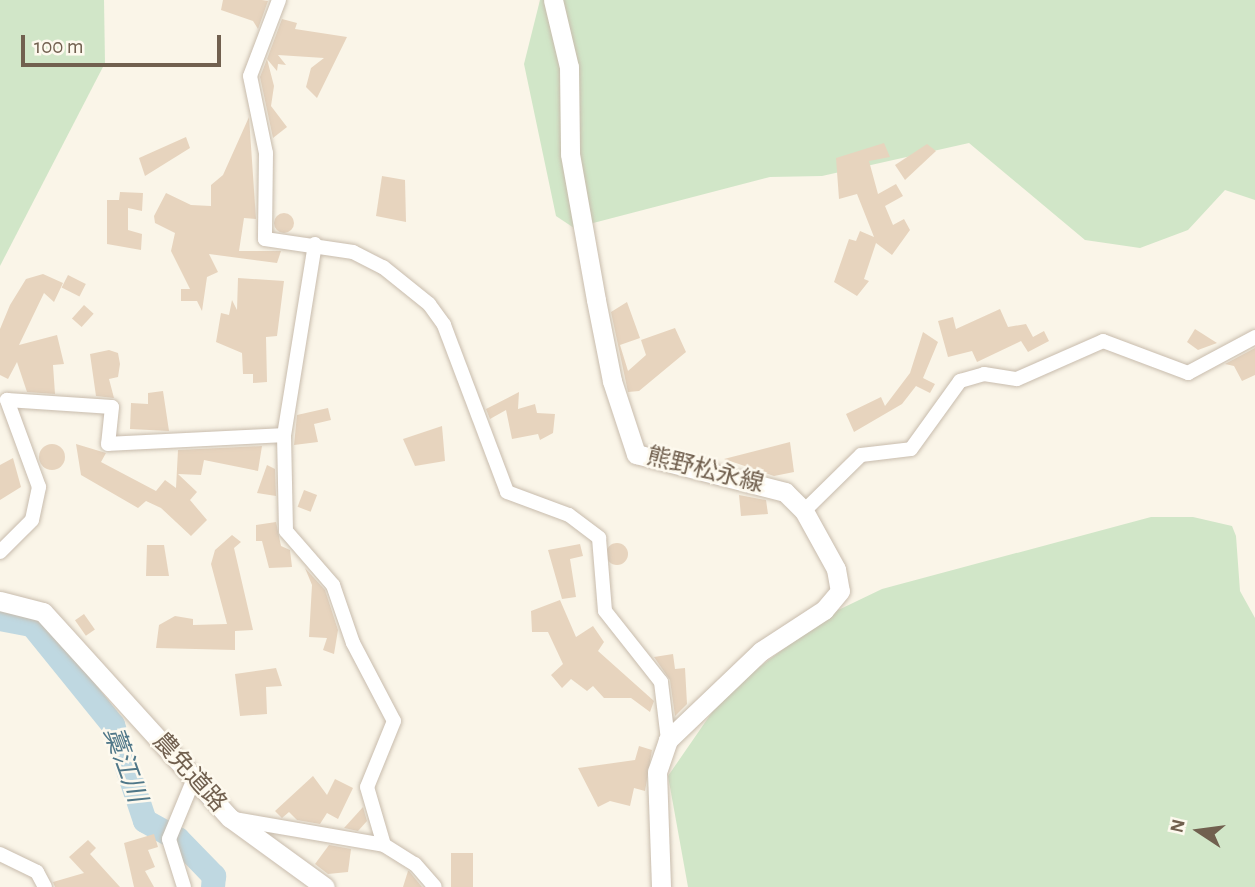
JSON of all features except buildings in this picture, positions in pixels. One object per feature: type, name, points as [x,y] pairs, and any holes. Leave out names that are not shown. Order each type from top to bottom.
[{"type":"main road","name":"熊野松永線","points":[[553,0],[569,66],[570,154],[596,300],[612,381],[636,454],[751,480],[785,492],[804,510],[836,569],[840,592],[824,610],[761,651],[668,740],[657,772],[661,887]]},
{"type":"main road","name":"農免道路","points":[[0,601],[43,612],[68,634],[193,781],[230,818],[325,887]]},
{"type":"street","points":[[279,0],[250,76],[266,153],[265,239],[315,244],[383,267],[429,304],[444,325],[507,492],[569,515],[599,538],[605,611],[661,682],[668,740]]},
{"type":"street","points":[[315,244],[284,435],[286,531],[333,585],[353,643],[394,721],[367,787],[384,845]]},
{"type":"street","points":[[804,510],[861,455],[911,449],[948,390],[960,381],[984,373],[1017,379],[1103,341],[1188,373],[1255,337]]},
{"type":"street","points":[[0,552],[32,520],[39,487],[7,400],[112,407],[108,443],[284,435]]},
{"type":"street","points":[[184,887],[170,835],[193,781]]},
{"type":"street","points":[[230,818],[384,845],[415,864],[435,887]]},
{"type":"street","points":[[0,854],[37,873],[45,887]]},
{"type":"green space","points":[[0,0],[104,0],[105,63],[0,266]]},
{"type":"green space","points":[[540,0],[1255,0],[1255,200],[1225,190],[1188,230],[1140,248],[1085,240],[969,143],[822,176],[770,177],[574,228],[556,216],[524,64]]},
{"type":"green space","points":[[1151,517],[1193,517],[1232,526],[1236,536],[1240,591],[1255,618],[1255,887],[688,887],[668,776],[726,692],[830,614],[882,589]]},
{"type":"waterway","name":"藁江川","points":[[0,619],[32,625],[113,725],[145,821],[178,839],[214,876],[213,887]]}]
